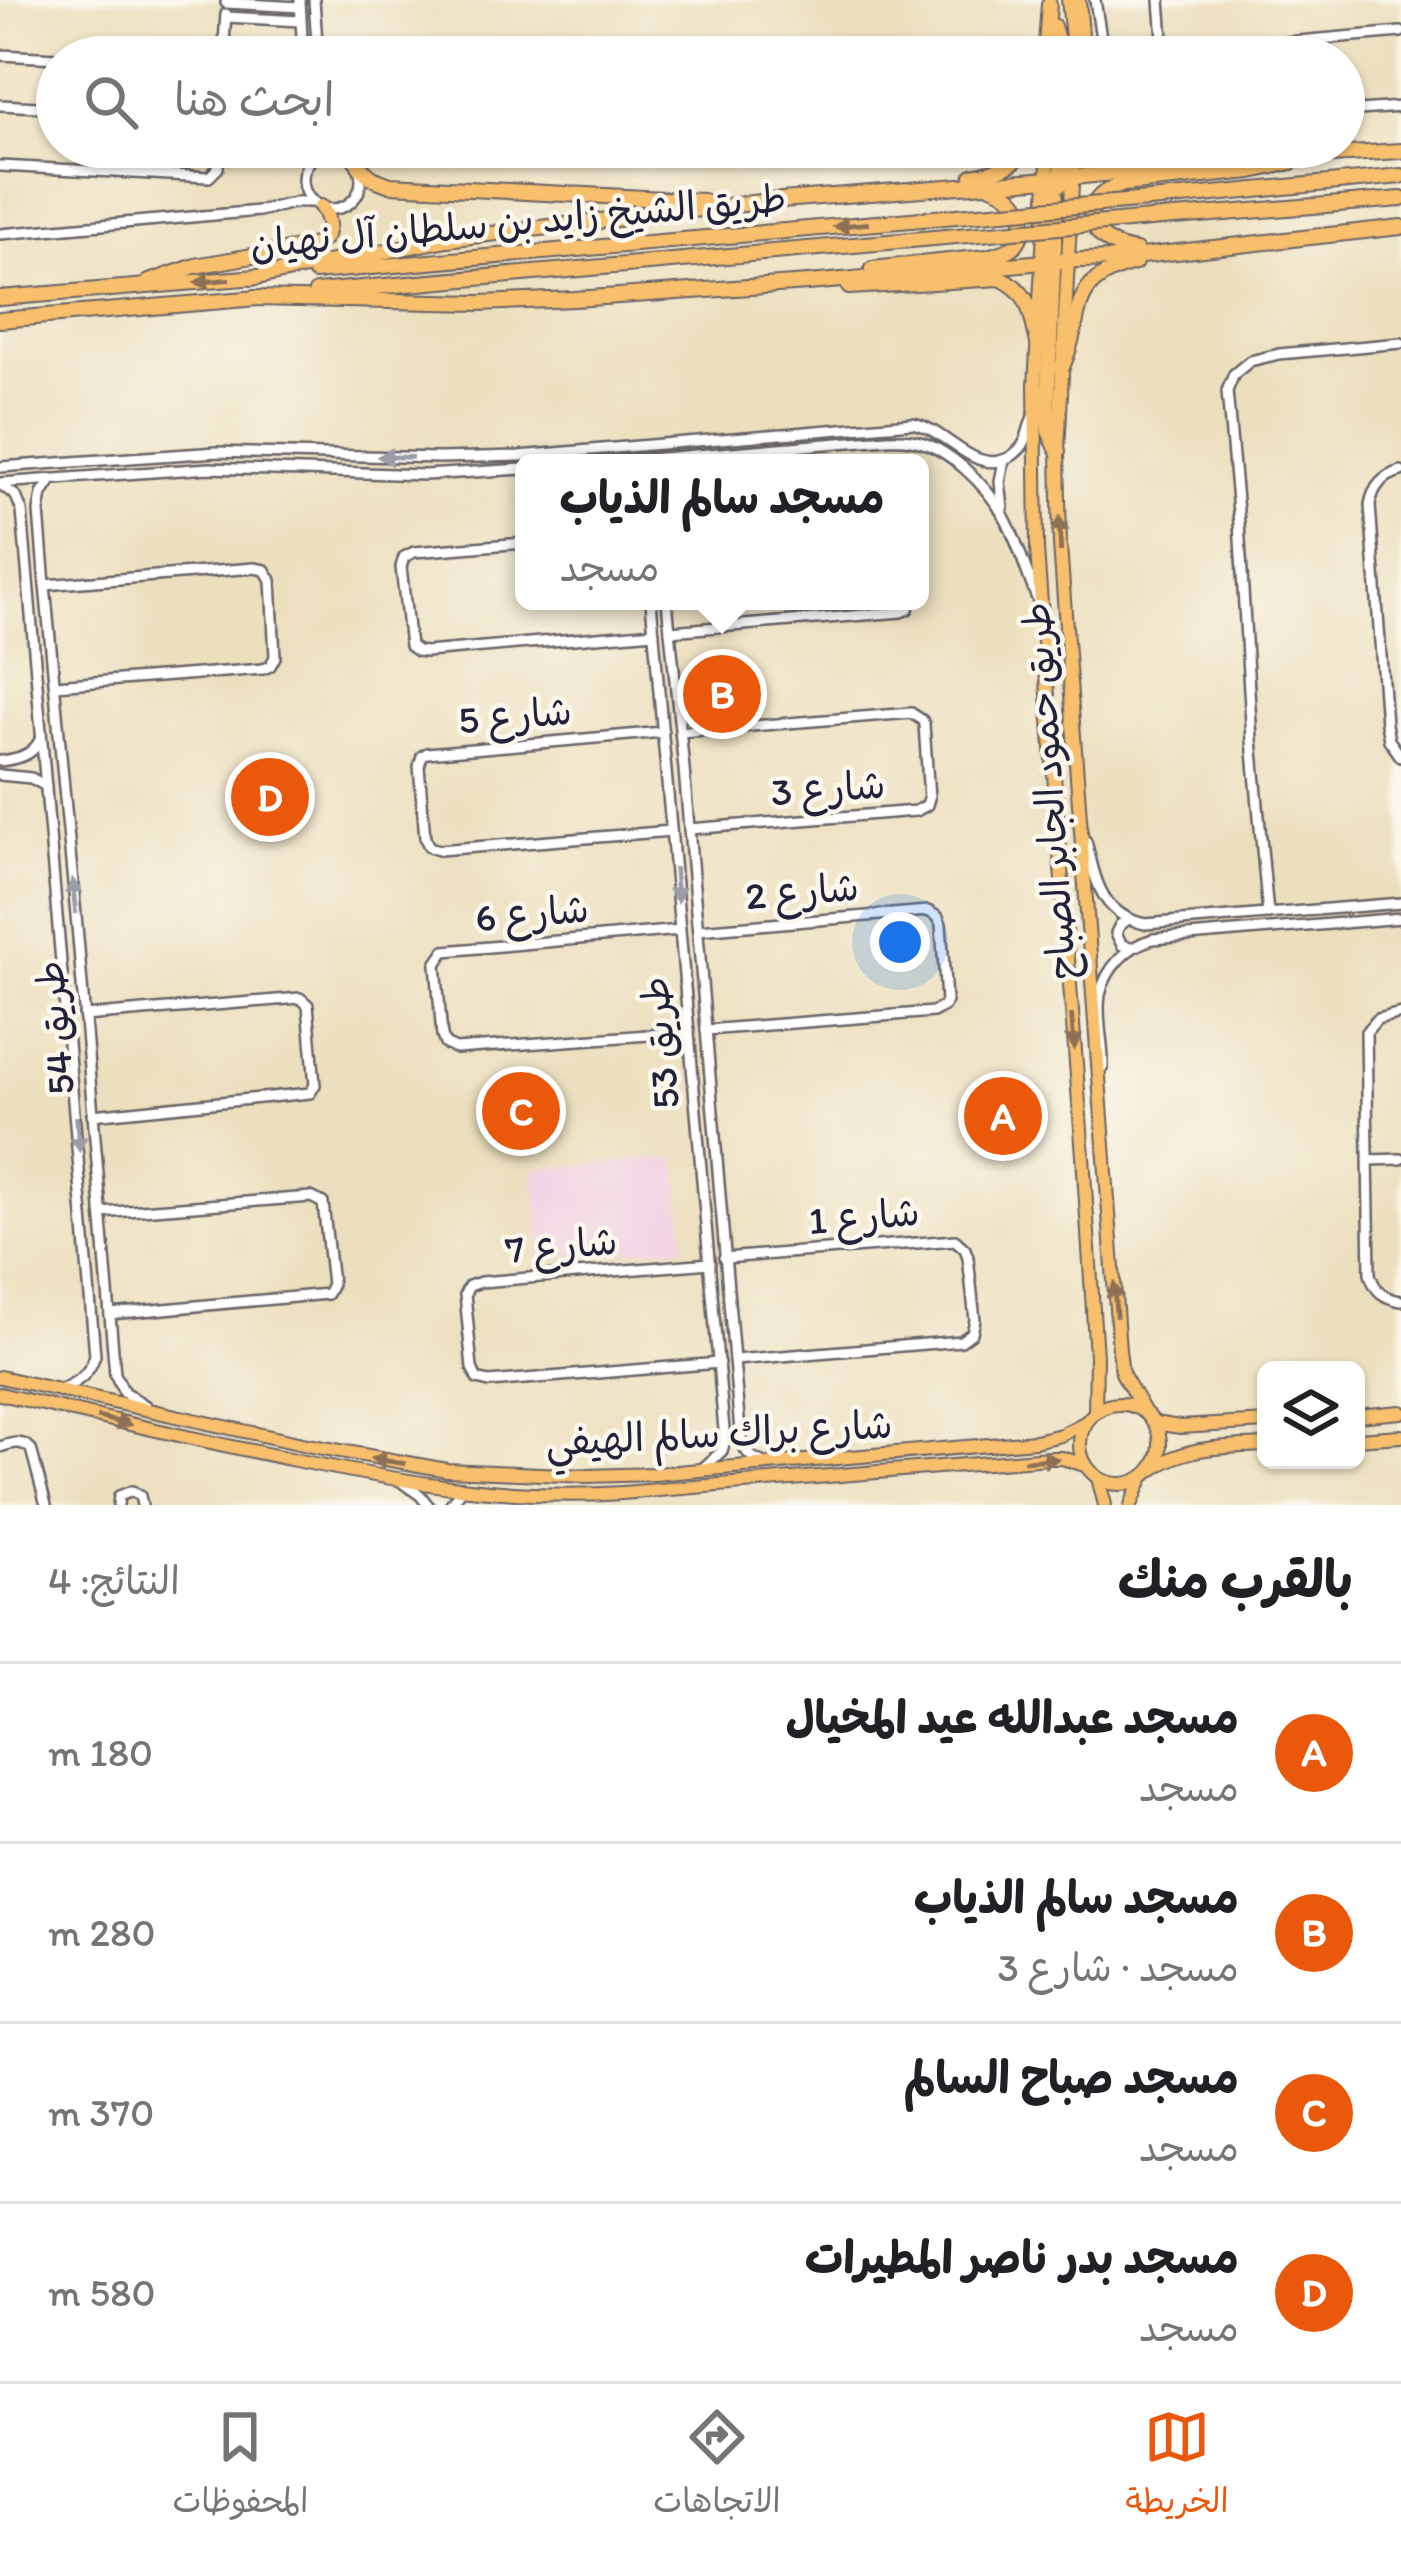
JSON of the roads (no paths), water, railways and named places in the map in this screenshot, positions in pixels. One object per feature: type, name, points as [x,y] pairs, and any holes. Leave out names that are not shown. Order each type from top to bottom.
[{"type":"highway","points":[[1078,0],[1079,36]]},
{"type":"highway","points":[[1048,36],[1049,2]]},
{"type":"highway","points":[[1053,26],[1056,36]]},
{"type":"highway","points":[[1365,153],[1401,151]]},
{"type":"highway","points":[[361,168],[390,185],[750,204]]},
{"type":"highway","points":[[870,192],[1002,168]]},
{"type":"highway","points":[[1058,451],[1049,431],[1047,397],[1056,260],[1061,246],[1061,168]]},
{"type":"highway","points":[[252,278],[447,239],[870,192],[1168,168]]},
{"type":"highway","points":[[1161,254],[1117,248],[1102,239],[1094,229],[1096,198],[1124,184],[1275,168]]},
{"type":"highway","name":"طريق الشيخ زايد بن سلطان آل نهيان","points":[[0,298],[1401,176]]},
{"type":"highway","points":[[808,283],[862,270],[1005,252],[1017,243],[1022,220],[1017,201],[1006,191],[982,184]]},
{"type":"highway","name":"طريق الشيخ زايد بن سلطان آل نهيان","points":[[0,320],[1401,199]]},
{"type":"highway","points":[[137,287],[187,268],[316,245],[328,227],[317,204]]},
{"type":"highway","points":[[254,298],[479,304],[1161,254],[1401,227]]},
{"type":"highway","points":[[1063,368],[1082,297],[1093,281],[1119,267],[1178,252]]},
{"type":"highway","points":[[808,283],[869,288],[1000,278],[1025,295],[1038,343]]},
{"type":"main road","points":[[1068,0],[1075,36]]},
{"type":"main road","points":[[1049,2],[1051,36]]},
{"type":"main road","name":"طريق حمود الجابر الصباح","points":[[1056,168],[1061,178]]},
{"type":"main road","name":"طريق حمود الجابر الصباح","points":[[1066,168],[1061,178],[1056,260],[1063,368],[1060,545],[1119,1350],[1123,1372],[1144,1411]]},
{"type":"main road","name":"طريق حمود الجابر الصباح","points":[[1056,260],[1038,343],[1035,410],[1041,607],[1094,1312],[1097,1383],[1091,1417]]},
{"type":"main road","points":[[1067,962],[1079,954],[1093,964]]},
{"type":"main road","name":"شارع براك سالم الهيفي","points":[[0,1377],[308,1445],[447,1470],[587,1476],[1035,1441],[1060,1435],[1091,1417]]},
{"type":"main road","name":"شارع براك سالم الهيفي","points":[[0,1394],[398,1480],[565,1496],[1049,1458],[1085,1465]]},
{"type":"main road","points":[[1131,1505],[1148,1473],[1161,1447],[1155,1423],[1144,1411],[1119,1404],[1091,1417],[1081,1436],[1085,1465],[1098,1478],[1120,1484],[1148,1473],[1175,1456],[1257,1445]]},
{"type":"main road","points":[[1365,1415],[1401,1412]]},
{"type":"main road","points":[[1155,1423],[1180,1427],[1257,1423]]},
{"type":"main road","points":[[1365,1438],[1401,1436]]},
{"type":"main road","points":[[304,1462],[308,1445]]},
{"type":"main road","points":[[960,1466],[965,1460],[962,1447]]},
{"type":"main road","points":[[332,1468],[337,1451]]},
{"type":"main road","points":[[562,1475],[568,1486],[565,1496]]},
{"type":"main road","points":[[584,1496],[580,1488],[587,1476]]},
{"type":"main road","points":[[1098,1478],[1105,1505]]},
{"type":"street","points":[[314,0],[317,36]]},
{"type":"street","points":[[1095,0],[1100,36]]},
{"type":"street","points":[[1160,0],[1162,36]]},
{"type":"street","points":[[225,36],[226,2],[300,3],[301,36]]},
{"type":"street","points":[[226,17],[300,21]]},
{"type":"street","points":[[1355,36],[1401,32]]},
{"type":"street","points":[[0,55],[36,57]]},
{"type":"street","points":[[0,105],[36,107]]},
{"type":"street","points":[[1365,110],[1401,107]]},
{"type":"street","points":[[0,166],[36,168]]},
{"type":"street","points":[[38,168],[209,177],[218,168]]},
{"type":"street","points":[[279,205],[307,168]]},
{"type":"street","points":[[0,234],[279,205],[341,208],[354,200],[361,186],[359,168]]},
{"type":"street","points":[[303,178],[304,188],[317,204]]},
{"type":"street","points":[[1268,914],[1229,382],[1250,361],[1401,343]]},
{"type":"street","points":[[542,454],[912,423],[924,425],[987,462],[1004,460],[1022,448],[1035,410]]},
{"type":"street","points":[[845,442],[855,434],[848,428]]},
{"type":"street","points":[[728,454],[910,437],[927,442],[986,488],[1004,513],[1041,607]]},
{"type":"street","points":[[0,467],[217,452],[515,456]]},
{"type":"street","points":[[209,469],[221,463],[217,452]]},
{"type":"street","points":[[264,452],[260,461],[264,468]]},
{"type":"street","points":[[439,458],[433,466],[442,474]]},
{"type":"street","points":[[1004,460],[1000,482],[1004,513]]},
{"type":"street","points":[[0,483],[209,469],[442,474],[515,470]]},
{"type":"street","points":[[1401,471],[1382,480],[1370,505],[1386,724],[1389,740],[1401,757]]},
{"type":"street","name":"طريق 54","points":[[52,479],[42,494],[40,522],[115,1374],[124,1392],[155,1412]]},
{"type":"street","name":"طريق 54","points":[[0,483],[16,496],[23,522],[95,1355],[79,1382],[58,1391]]},
{"type":"street","points":[[23,522],[34,517],[40,522]]},
{"type":"street","points":[[515,544],[404,556],[407,638],[413,649],[426,652],[654,632]]},
{"type":"street","points":[[45,585],[254,568],[265,570],[271,580],[275,657],[270,666],[55,686]]},
{"type":"street","name":"طريق 53","points":[[652,610],[724,1430]]},
{"type":"street","name":"طريق 53","points":[[669,610],[740,1431]]},
{"type":"street","points":[[670,631],[906,610]]},
{"type":"street","name":"شارع 3","points":[[680,732],[911,713],[924,724],[929,798],[916,811],[689,829]]},
{"type":"street","name":"شارع 5","points":[[663,732],[427,753],[419,766],[425,841],[439,850],[671,831]]},
{"type":"street","points":[[4,760],[31,752],[42,735]]},
{"type":"street","points":[[4,760],[12,766],[4,774]]},
{"type":"street","points":[[666,770],[676,778],[684,769]]},
{"type":"street","points":[[4,774],[31,778],[46,787]]},
{"type":"street","points":[[668,797],[676,788],[686,793]]},
{"type":"street","points":[[1080,818],[1100,889],[1127,920],[1160,924],[1401,903]]},
{"type":"street","name":"شارع 2","points":[[698,930],[928,911],[938,917],[942,943],[946,1001],[933,1012],[706,1030]]},
{"type":"street","points":[[1101,1096],[1100,996],[1112,968],[1131,947],[1153,939],[1401,918]]},
{"type":"street","points":[[1127,920],[1117,933],[1122,945],[1131,947]]},
{"type":"street","name":"شارع 6","points":[[680,930],[440,954],[436,964],[442,1036],[452,1048],[689,1032]]},
{"type":"street","points":[[84,1016],[300,998],[308,1005],[315,1085],[310,1093],[92,1115]]},
{"type":"street","points":[[1401,1013],[1376,1019],[1366,1032],[1370,1274],[1380,1294],[1401,1301]]},
{"type":"street","points":[[70,1054],[77,1059],[87,1053]]},
{"type":"street","points":[[73,1078],[78,1072],[89,1076]]},
{"type":"street","points":[[1369,1160],[1401,1159]]},
{"type":"street","points":[[703,1184],[711,1188],[718,1182]]},
{"type":"street","points":[[100,1214],[311,1197],[323,1203],[332,1284],[327,1294],[110,1314]]},
{"type":"street","points":[[705,1207],[712,1202],[720,1206]]},
{"type":"street","name":"شارع 1","points":[[724,1258],[955,1240],[967,1253],[974,1319],[972,1333],[961,1341],[734,1360]]},
{"type":"street","name":"شارع 7","points":[[710,1263],[481,1282],[465,1294],[477,1379],[489,1382],[718,1363]]},
{"type":"street","points":[[88,1269],[95,1274],[106,1270]]},
{"type":"street","points":[[702,1469],[722,1451],[724,1430],[740,1431],[744,1449],[767,1463]]},
{"type":"street","points":[[0,1447],[15,1442],[32,1450],[46,1505]]},
{"type":"street","points":[[398,1480],[429,1505],[446,1505],[462,1489]]},
{"type":"street","points":[[118,1505],[119,1496],[132,1491],[140,1496],[142,1505]]},
{"type":"place","name":"مسجد سالم الذياب","points":[[722,694]]},
{"type":"place","name":"مسجد بدر ناصر المطيرات","points":[[270,797]]},
{"type":"place","name":"مسجد صباح السالم","points":[[521,1111]]},
{"type":"place","name":"مسجد عبدالله عيد المخيال","points":[[1003,1116]]}]
